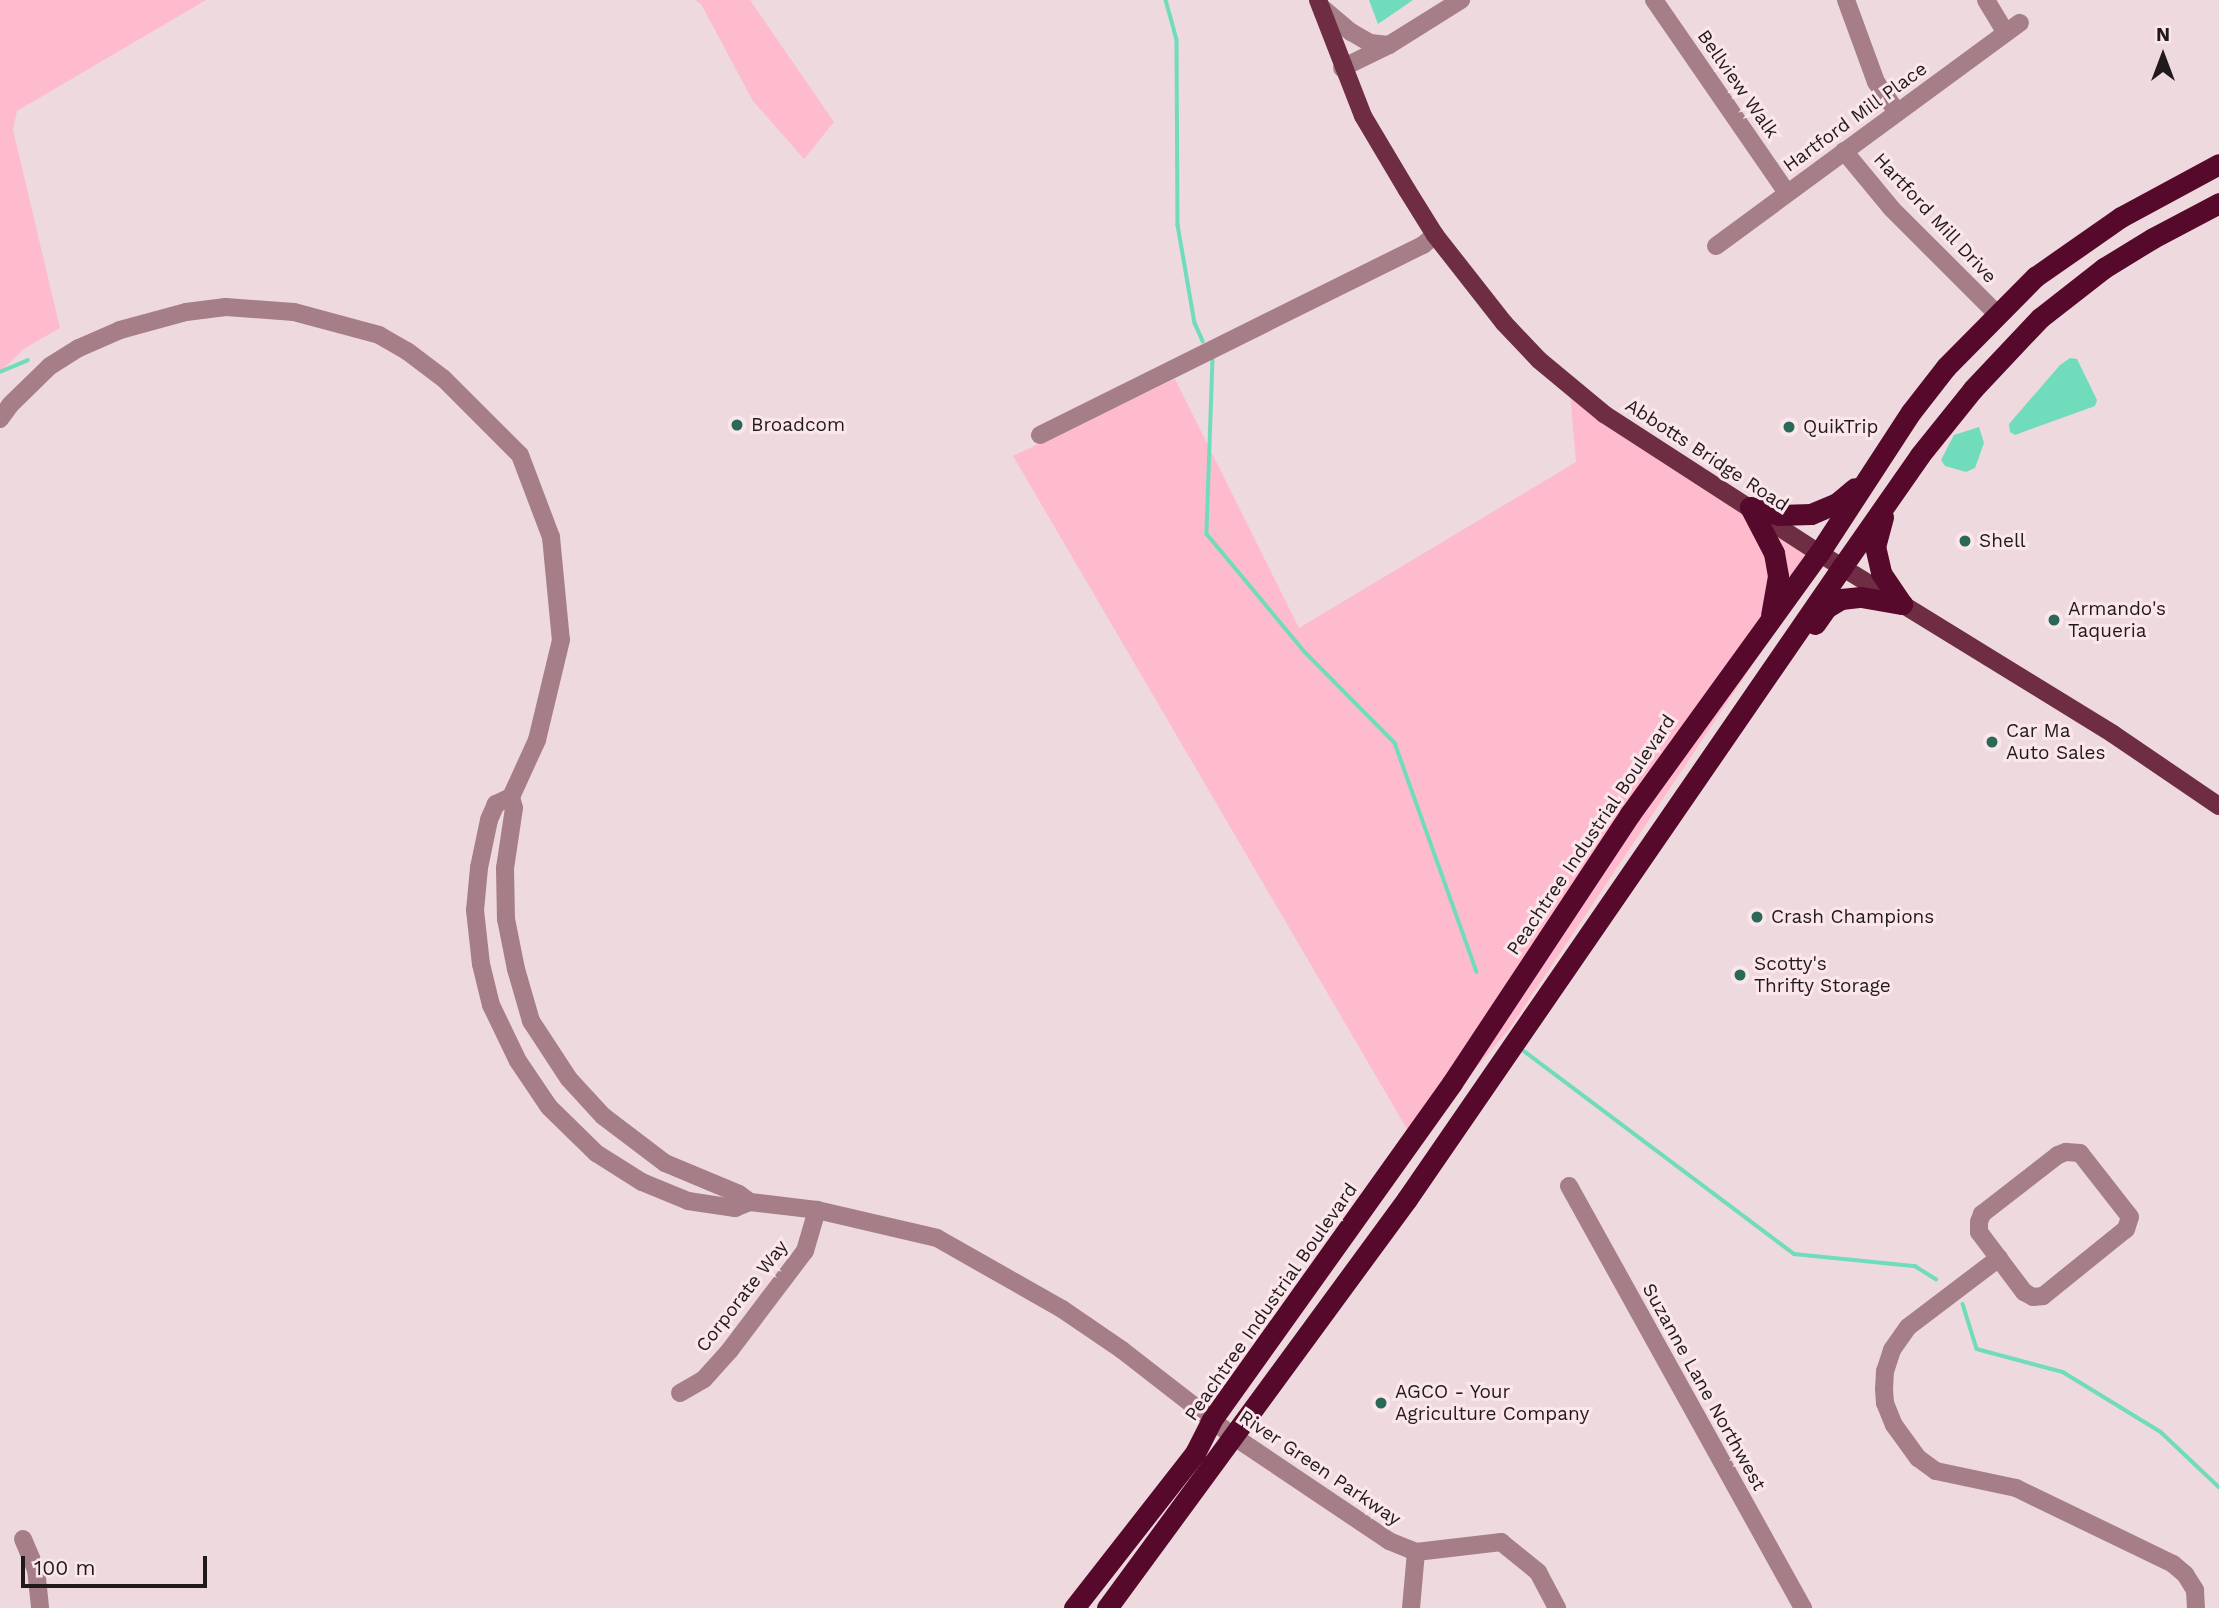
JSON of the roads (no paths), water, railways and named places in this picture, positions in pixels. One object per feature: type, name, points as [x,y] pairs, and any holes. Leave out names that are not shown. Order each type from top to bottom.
[{"type":"highway","name":"Peachtree Industrial Boulevard","points":[[1074,1608],[1195,1453],[1211,1420],[1408,1147],[1630,814],[1819,553],[1911,412],[1938,377],[2035,277],[2121,217],[2219,164]]},
{"type":"highway","points":[[1107,1608],[1407,1199],[1842,567],[1973,389],[2040,318],[2104,268],[2153,238],[2219,204]]},
{"type":"highway","points":[[1750,507],[1779,515],[1811,514],[1837,503],[1872,473]]},
{"type":"highway","points":[[1889,500],[1875,546],[1881,573],[1902,604]]},
{"type":"highway","points":[[1750,507],[1774,553],[1778,576],[1770,619]]},
{"type":"highway","points":[[1783,653],[1807,635],[1826,608],[1841,599],[1861,597],[1902,604]]},
{"type":"main road","name":"Abbotts Bridge Road","points":[[1319,3],[1342,68],[1363,116],[1435,235],[1504,323],[1539,360],[1604,414],[1819,553],[2113,734],[2219,806]]},
{"type":"street","points":[[1342,68],[1389,45],[1461,0]]},
{"type":"street","name":"Bellview Walk","points":[[1654,0],[1787,193]]},
{"type":"street","points":[[1846,0],[1876,82],[1897,112]]},
{"type":"street","name":"Hartford Mill Place","points":[[1716,246],[2012,28],[1986,0]]},
{"type":"street","points":[[1319,3],[1351,32],[1370,43],[1389,45]]},
{"type":"street","name":"Hartford Mill Drive","points":[[1844,150],[1892,209],[1997,314]]},
{"type":"street","points":[[1040,435],[1423,245],[1435,235]]},
{"type":"street","name":"River Green Parkway","points":[[0,419],[10,405],[50,366],[79,348],[120,330],[186,312],[226,307],[294,312],[379,335],[407,351],[444,379],[520,455],[551,537],[561,640],[537,740],[511,797],[514,808],[505,868],[506,919],[516,969],[531,1021],[569,1079],[603,1116],[665,1163],[739,1194],[750,1202]]},
{"type":"street","name":"River Green Parkway","points":[[511,797],[496,804],[489,820],[479,868],[475,909],[481,964],[491,1005],[518,1061],[559,1116],[596,1153],[642,1182],[688,1201],[735,1208],[750,1202],[817,1210],[937,1238],[1071,1315],[1122,1350],[1233,1436],[1390,1541],[1416,1552]]},
{"type":"street","points":[[2066,1152],[2080,1153],[2130,1217],[2126,1229],[2043,1296],[2033,1297],[2024,1292],[1999,1258],[1979,1232],[1982,1214],[2066,1152]]},
{"type":"street","name":"Suzanne Lane Northwest","points":[[1569,1186],[1803,1608]]},
{"type":"street","name":"Corporate Way","points":[[680,1393],[704,1379],[730,1350],[806,1251],[817,1210]]},
{"type":"street","points":[[1999,1258],[1908,1327],[1892,1350],[1885,1371],[1884,1389],[1885,1403],[1894,1425],[1918,1458],[1936,1471],[2016,1488],[2173,1564],[2185,1574],[2195,1590],[2196,1608]]},
{"type":"street","points":[[23,1539],[36,1569],[40,1608]]},
{"type":"street","points":[[1411,1608],[1416,1552],[1501,1542],[1538,1572],[1557,1608]]},
{"type":"waterway","points":[[1166,0],[1177,40],[1178,225],[1195,323],[1203,341]]},
{"type":"waterway","points":[[1213,359],[1207,534],[1304,651],[1395,743],[1477,972]]},
{"type":"waterway","points":[[0,372],[28,360]]},
{"type":"waterway","points":[[1524,1051],[1794,1254],[1915,1266],[1936,1279]]},
{"type":"waterway","points":[[1963,1304],[1977,1349],[2063,1372],[2161,1432],[2219,1487]]},
{"type":"place","name":"Broadcom","points":[[737,425]]},
{"type":"place","name":"QuikTrip","points":[[1789,427]]},
{"type":"place","name":"Shell","points":[[1965,541]]},
{"type":"place","name":"Armando's Taqueria","points":[[2054,620]]},
{"type":"place","name":"Car Ma Auto Sales","points":[[1992,742]]},
{"type":"place","name":"Crash Champions","points":[[1757,917]]},
{"type":"place","name":"Scotty's Thrifty Storage","points":[[1740,975]]},
{"type":"place","name":"AGCO - Your Agriculture Company","points":[[1381,1403]]}]
